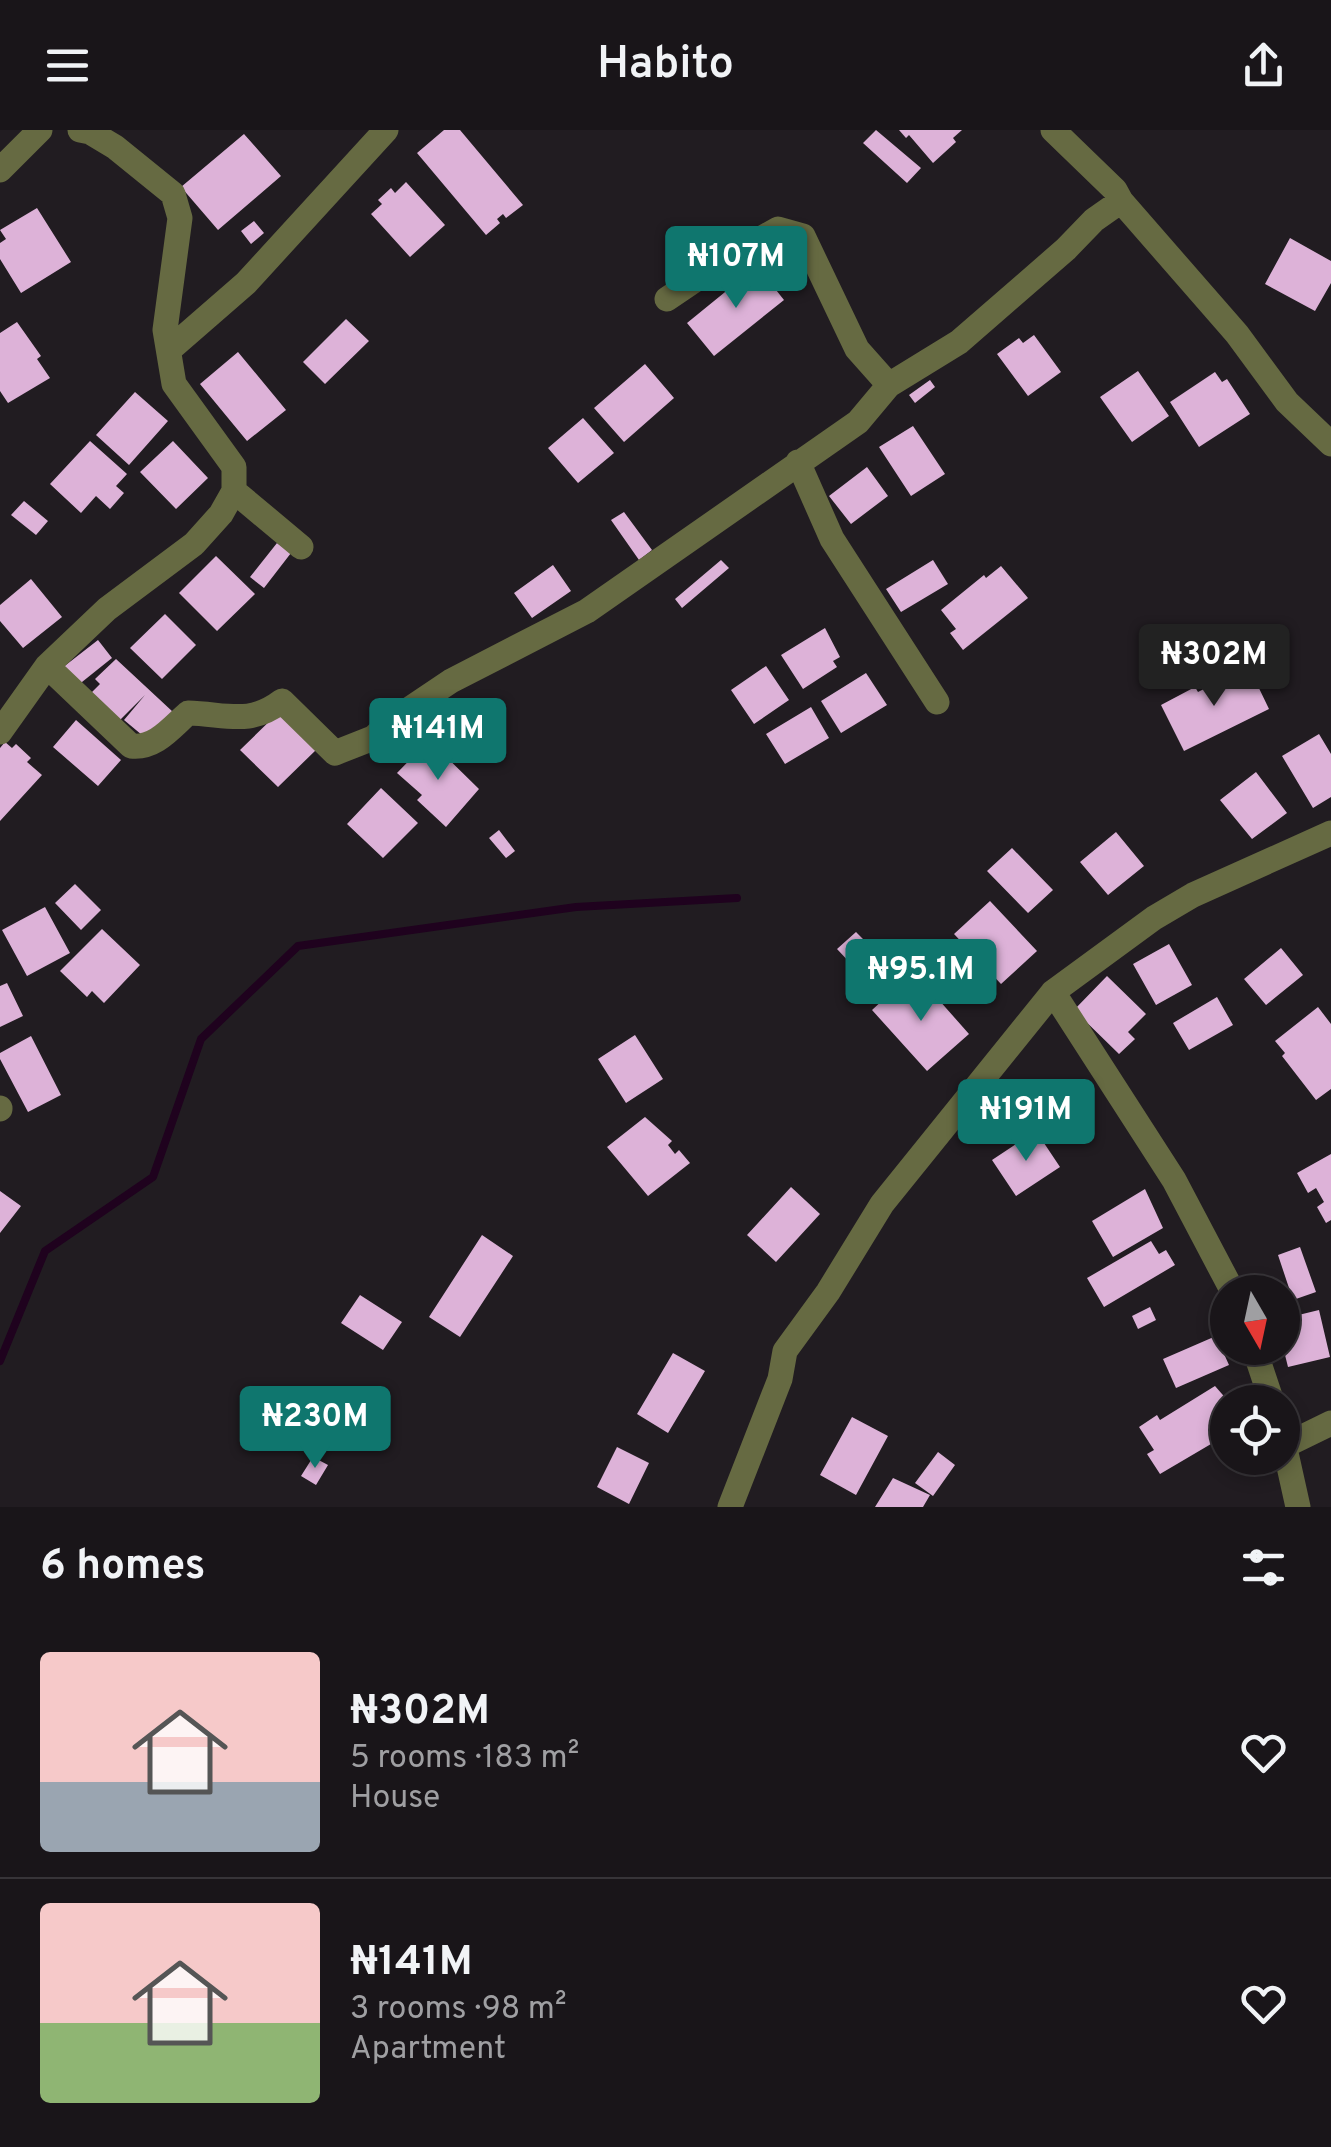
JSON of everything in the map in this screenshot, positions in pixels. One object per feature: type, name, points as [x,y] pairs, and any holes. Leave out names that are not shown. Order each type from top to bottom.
[{"type":"street","points":[[0,170],[36,130]]},
{"type":"street","points":[[0,732],[47,666],[106,610],[194,544],[222,514],[234,491],[234,467],[174,384],[165,330],[180,218],[173,194],[115,147],[80,130]]},
{"type":"street","points":[[169,350],[246,284],[386,130]]},
{"type":"street","points":[[1053,130],[1115,190],[1120,201],[1237,334],[1287,402],[1331,444]]},
{"type":"street","points":[[47,666],[132,746],[144,748],[188,713],[228,714],[242,719],[264,715],[282,701],[335,753],[373,738],[451,681],[587,612],[858,422],[889,385],[958,342],[1120,201]]},
{"type":"street","points":[[667,299],[778,229],[803,236],[857,349],[889,385]]},
{"type":"street","points":[[798,462],[832,540],[937,702]]},
{"type":"street","points":[[234,491],[301,547]]},
{"type":"street","points":[[730,1507],[780,1379],[785,1350],[828,1292],[882,1204],[1053,992],[1142,926],[1193,894],[1331,834]]},
{"type":"street","points":[[1053,992],[1174,1180],[1224,1275]]},
{"type":"street","points":[[1300,1434],[1331,1423]]},
{"type":"street","points":[[1291,1475],[1298,1507]]},
{"type":"building","points":[[444,130],[460,130],[523,205],[506,218],[503,214],[497,219],[500,223],[486,235],[417,153]]},
{"type":"building","points":[[876,130],[921,168],[907,183],[863,143]]},
{"type":"building","points":[[899,130],[962,130],[953,138],[956,142],[933,163],[909,135],[906,138]]},
{"type":"building","points":[[244,134],[281,176],[218,230],[181,187]]},
{"type":"building","points":[[406,182],[445,225],[410,257],[371,214],[391,188],[395,193]]},
{"type":"building","points":[[37,208],[71,262],[21,293],[0,259],[0,243],[6,239],[0,230]]},
{"type":"building","points":[[254,221],[264,233],[251,244],[241,231]]},
{"type":"building","points":[[1290,238],[1331,261],[1331,283],[1315,311],[1265,284]]},
{"type":"building","points":[[757,266],[784,300],[714,356],[687,323]]},
{"type":"building","points":[[346,319],[369,341],[325,384],[303,362]]},
{"type":"building","points":[[17,322],[41,356],[37,359],[50,378],[8,403],[0,391],[0,333]]},
{"type":"building","points":[[1034,335],[1061,372],[1028,396],[997,354],[1019,338],[1023,343]]},
{"type":"building","points":[[238,352],[286,410],[247,441],[200,384]]},
{"type":"building","points":[[645,364],[674,398],[624,442],[594,408]]},
{"type":"building","points":[[1138,371],[1169,416],[1132,442],[1100,397]]},
{"type":"building","points":[[1215,372],[1222,382],[1227,379],[1250,414],[1199,447],[1170,402]]},
{"type":"building","points":[[930,380],[935,387],[915,403],[909,395]]},
{"type":"building","points":[[135,392],[168,421],[129,465],[96,435]]},
{"type":"building","points":[[583,418],[614,453],[578,483],[548,448]]},
{"type":"building","points":[[913,426],[945,474],[911,496],[879,447]]},
{"type":"building","points":[[90,441],[127,474],[116,486],[124,493],[110,509],[96,496],[81,513],[50,484]]},
{"type":"building","points":[[173,441],[208,478],[176,509],[140,472]]},
{"type":"building","points":[[867,467],[888,496],[851,524],[829,496]]},
{"type":"building","points":[[24,501],[48,521],[36,535],[11,515]]},
{"type":"building","points":[[624,512],[652,550],[639,560],[611,520]]},
{"type":"building","points":[[277,543],[291,553],[264,588],[250,577]]},
{"type":"building","points":[[216,556],[255,594],[217,631],[179,593]]},
{"type":"building","points":[[721,560],[729,568],[682,608],[675,599]]},
{"type":"building","points":[[933,560],[948,584],[901,612],[886,589]]},
{"type":"building","points":[[553,565],[571,591],[532,618],[514,593]]},
{"type":"building","points":[[1001,566],[1028,598],[963,650],[950,633],[956,629],[941,610]]},
{"type":"building","points":[[31,579],[62,617],[23,648],[0,621],[0,605]]},
{"type":"building","points":[[165,614],[196,645],[162,679],[130,648]]},
{"type":"building","points":[[825,628],[840,657],[833,661],[837,667],[803,689],[781,655]]},
{"type":"building","points":[[98,640],[112,658],[77,686],[62,668]]},
{"type":"building","points":[[116,659],[173,712],[148,740],[124,720],[145,695],[116,724],[88,696],[100,684],[95,679]]},
{"type":"building","points":[[766,666],[789,700],[754,724],[731,690]]},
{"type":"building","points":[[1243,669],[1250,685],[1256,682],[1269,709],[1184,751],[1161,705]]},
{"type":"building","points":[[866,673],[887,705],[841,733],[821,701]]},
{"type":"building","points":[[811,707],[829,738],[785,764],[766,734]]},
{"type":"building","points":[[279,712],[317,749],[278,787],[240,750]]},
{"type":"building","points":[[76,720],[121,760],[98,786],[53,747]]},
{"type":"building","points":[[1319,734],[1331,754],[1331,797],[1313,808],[1282,756]]},
{"type":"building","points":[[429,740],[479,789],[446,827],[417,800],[422,795],[397,773]]},
{"type":"building","points":[[5,742],[12,748],[16,744],[31,758],[27,762],[42,775],[0,821],[0,748]]},
{"type":"building","points":[[1256,772],[1287,813],[1252,839],[1220,800]]},
{"type":"building","points":[[381,788],[418,823],[383,858],[347,824]]},
{"type":"building","points":[[499,830],[515,851],[506,858],[489,838]]},
{"type":"building","points":[[1116,832],[1144,866],[1108,895],[1080,862]]},
{"type":"building","points":[[1012,848],[1053,890],[1028,913],[987,871]]},
{"type":"building","points":[[75,884],[101,910],[81,930],[55,903]]},
{"type":"building","points":[[990,901],[1037,951],[1001,984],[954,934]]},
{"type":"building","points":[[45,907],[70,953],[27,976],[2,930]]},
{"type":"building","points":[[102,929],[140,965],[104,1003],[92,991],[87,997],[60,971]]},
{"type":"building","points":[[856,932],[871,947],[852,965],[837,949]]},
{"type":"building","points":[[1169,944],[1192,985],[1156,1005],[1133,964]]},
{"type":"building","points":[[1281,948],[1303,975],[1266,1005],[1244,979]]},
{"type":"building","points":[[1107,976],[1146,1014],[1128,1032],[1135,1039],[1119,1054],[1074,1010]]},
{"type":"building","points":[[923,982],[969,1034],[927,1071],[872,1010],[897,987],[906,997]]},
{"type":"building","points":[[7,983],[23,1016],[0,1027],[0,986]]},
{"type":"building","points":[[1217,997],[1233,1025],[1189,1050],[1173,1023]]},
{"type":"building","points":[[1318,1007],[1331,1024],[1331,1089],[1316,1100],[1275,1041]]},
{"type":"building","points":[[635,1035],[663,1079],[626,1103],[598,1059]]},
{"type":"building","points":[[31,1036],[61,1095],[28,1112],[0,1053]]},
{"type":"building","points":[[645,1117],[672,1141],[668,1145],[675,1154],[679,1150],[690,1163],[648,1196],[607,1147]]},
{"type":"building","points":[[1036,1131],[1060,1167],[1016,1196],[992,1160]]},
{"type":"building","points":[[1331,1154],[1331,1220],[1326,1223],[1317,1207],[1324,1202],[1316,1188],[1308,1193],[1297,1173]]},
{"type":"building","points":[[791,1187],[820,1214],[776,1262],[747,1235]]},
{"type":"building","points":[[1145,1189],[1163,1228],[1113,1257],[1092,1221]]},
{"type":"building","points":[[0,1191],[21,1206],[0,1233]]},
{"type":"building","points":[[482,1235],[513,1256],[460,1337],[429,1317]]},
{"type":"building","points":[[1151,1241],[1159,1254],[1166,1250],[1175,1265],[1104,1307],[1087,1278]]},
{"type":"building","points":[[1300,1247],[1316,1292],[1300,1298],[1300,1275],[1285,1275],[1278,1255]]},
{"type":"building","points":[[360,1295],[402,1322],[383,1350],[341,1323]]},
{"type":"building","points":[[1150,1307],[1156,1320],[1138,1329],[1132,1316]]},
{"type":"building","points":[[1319,1310],[1330,1357],[1300,1364],[1300,1315]]},
{"type":"building","points":[[1210,1339],[1210,1365],[1229,1365],[1176,1388],[1163,1359]]},
{"type":"building","points":[[673,1353],[705,1371],[668,1433],[637,1414]]},
{"type":"building","points":[[1210,1389],[1210,1445],[1160,1474],[1147,1454],[1154,1450],[1139,1427],[1157,1415],[1160,1420]]},
{"type":"building","points":[[852,1417],[888,1436],[856,1495],[820,1475]]},
{"type":"building","points":[[617,1447],[649,1463],[629,1504],[597,1487]]},
{"type":"building","points":[[938,1452],[955,1465],[933,1496],[915,1483]]},
{"type":"building","points":[[313,1457],[328,1465],[316,1485],[301,1476]]},
{"type":"building","points":[[893,1478],[930,1495],[923,1507],[875,1507]]},
{"type":"waterway","points":[[0,1361],[45,1251],[153,1177],[201,1039],[298,946],[576,907],[737,898]]}]
